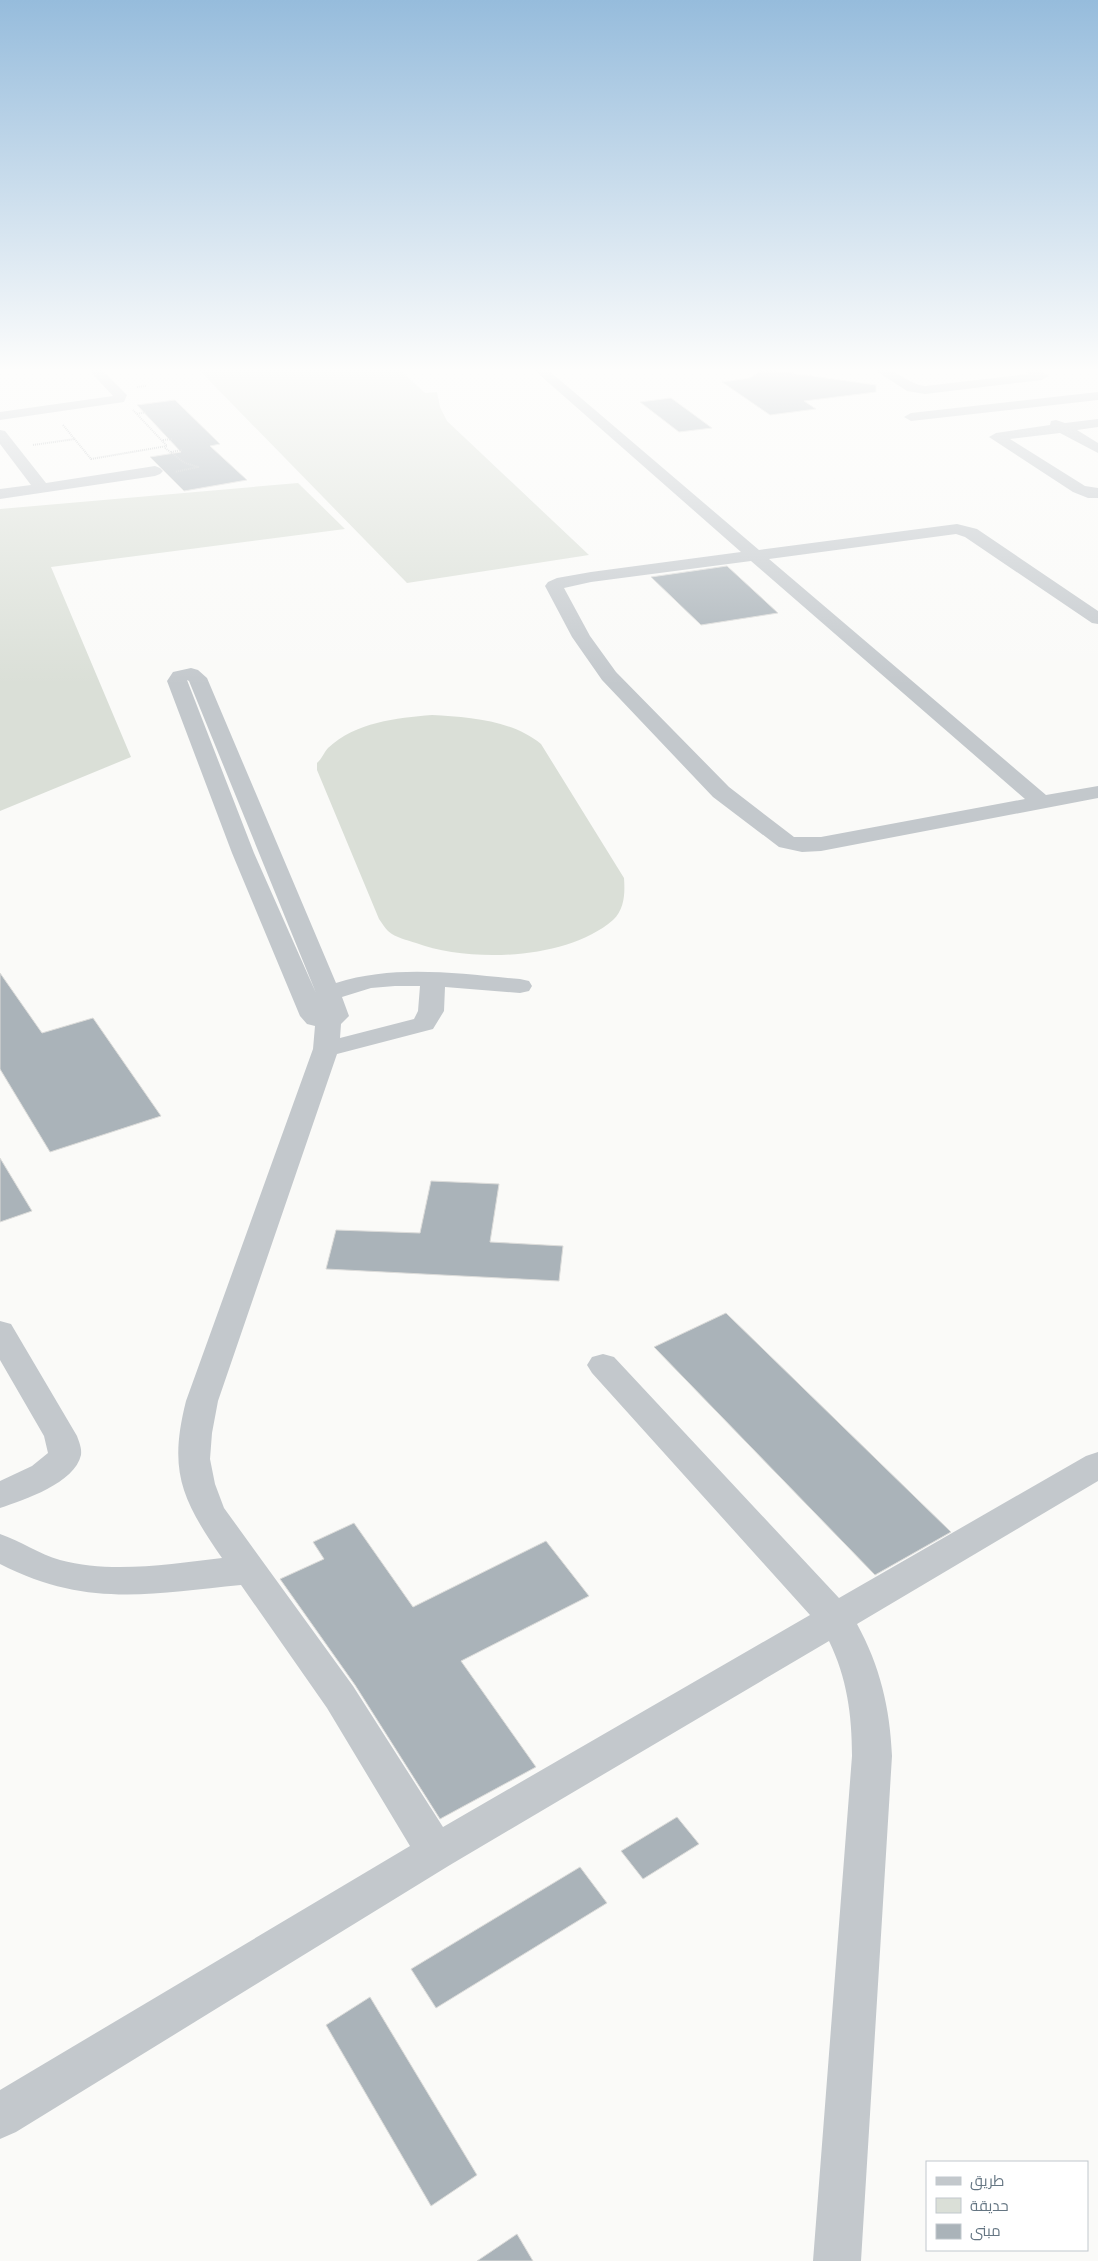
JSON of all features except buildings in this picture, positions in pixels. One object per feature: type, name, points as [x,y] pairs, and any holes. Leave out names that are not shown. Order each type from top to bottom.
[{"type":"street","points":[[32,475],[42,488]]},
{"type":"street","points":[[0,494],[132,475]]},
{"type":"street","points":[[661,475],[1042,803]]},
{"type":"street","points":[[1056,475],[1088,493],[1098,493]]},
{"type":"street","points":[[1098,619],[971,533],[961,529],[582,578],[558,584],[554,588],[581,638],[624,693],[721,792],[787,842],[802,845],[821,844],[1098,792]]},
{"type":"street","points":[[328,1021],[270,850],[198,678],[191,674],[180,676],[177,681],[243,853],[313,1016],[316,1019],[328,1021],[424,1024],[431,1011],[434,980]]},
{"type":"street","points":[[243,853],[270,850]]},
{"type":"street","points":[[436,1852],[340,1697],[210,1514],[198,1487],[192,1461],[194,1433],[202,1401],[328,1021],[375,980],[409,978],[520,986]]},
{"type":"street","points":[[0,1332],[60,1436],[64,1447],[64,1457],[57,1466],[43,1475],[0,1495]]},
{"type":"street","points":[[603,1365],[836,1619],[858,1661],[871,1708],[872,1766],[837,2261]]},
{"type":"street","points":[[0,2116],[436,1852],[1098,1465]]},
{"type":"street","points":[[0,1548],[63,1575],[97,1580],[140,1579],[249,1570]]},
{"type":"green space","points":[[301,475],[504,475],[589,555],[407,583]]},
{"type":"green space","points":[[298,483],[345,529],[51,567],[131,757],[0,811],[0,509]]},
{"type":"green space","points":[[432,715],[489,721],[517,730],[541,744],[624,878],[622,906],[613,920],[594,933],[570,943],[545,950],[518,954],[490,955],[438,949],[402,939],[387,930],[379,919],[317,770],[317,763],[328,748],[351,732],[391,720]]}]
